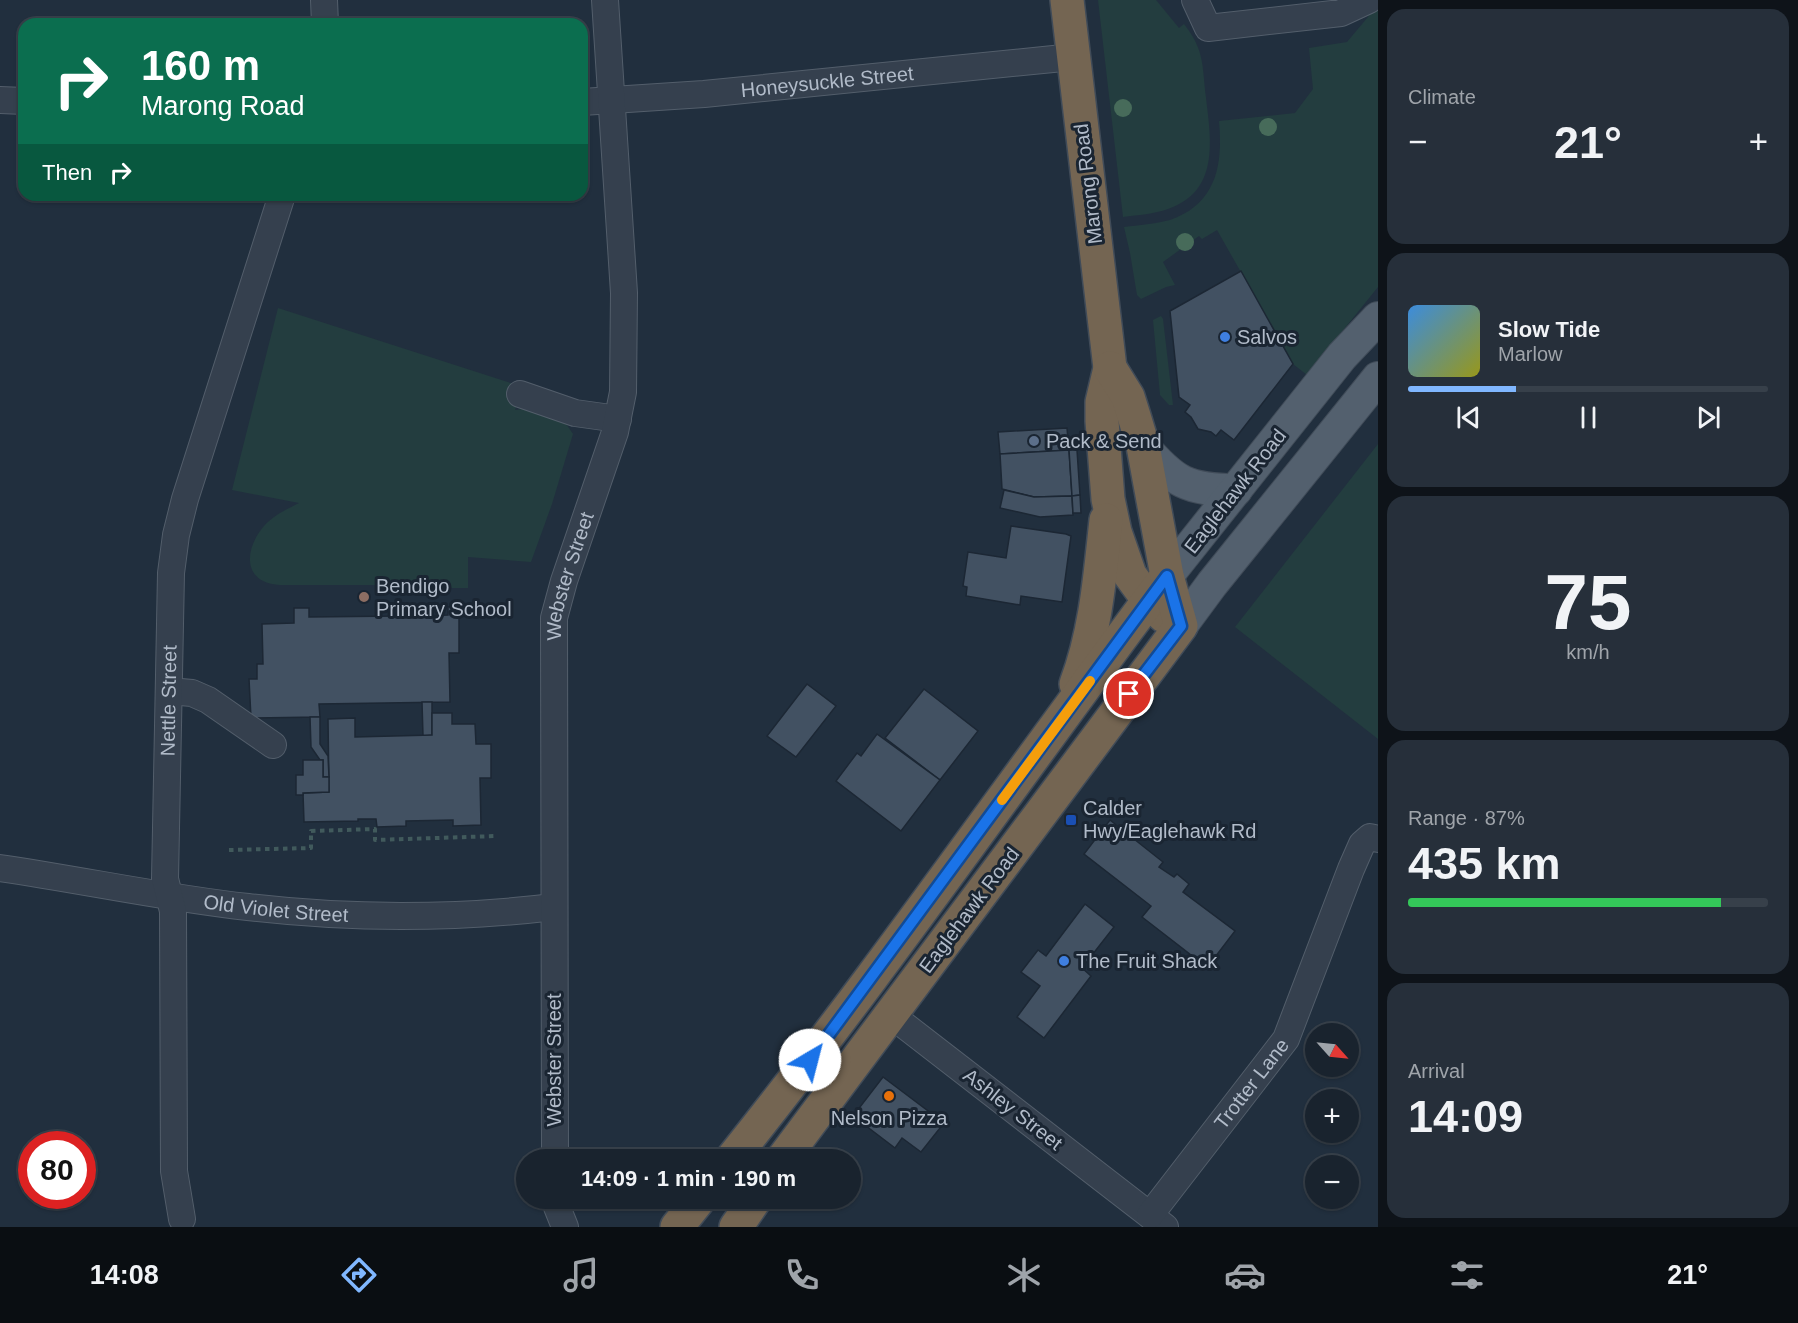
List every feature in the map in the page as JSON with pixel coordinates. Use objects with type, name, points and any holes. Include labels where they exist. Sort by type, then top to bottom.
[{"type":"highway","name":"Marong Road","points":[[1067,0],[1110,368],[1102,402],[1108,499],[1119,549],[1130,574],[1158,588]]},
{"type":"highway","name":"Marong Road","points":[[1110,368],[1128,398],[1143,446],[1158,588],[1180,628]]},
{"type":"highway","points":[[1057,726],[1071,696],[1089,644],[1094,621],[1108,499]]},
{"type":"highway","name":"Eaglehawk Road","points":[[740,1149],[784,1094],[1158,588]]},
{"type":"highway","name":"Eaglehawk Road","points":[[790,1149],[1180,628]]},
{"type":"highway","name":"Ashley Street","points":[[860,992],[891,1015]]},
{"type":"highway","points":[[677,1227],[691,1209]]},
{"type":"highway","points":[[736,1227],[748,1209]]},
{"type":"main road","name":"Eaglehawk Road","points":[[1158,588],[1342,356],[1378,318]]},
{"type":"main road","name":"Eaglehawk Road","points":[[1180,628],[1212,584],[1378,378]]},
{"type":"main road","points":[[1143,446],[1166,472],[1186,484],[1199,488],[1236,490]]},
{"type":"street","points":[[324,0],[325,18]]},
{"type":"street","name":"Webster Street","points":[[555,1149],[554,618],[564,580],[618,419],[623,392],[624,327],[605,0]]},
{"type":"street","points":[[1195,0],[1208,28],[1341,12],[1369,0]]},
{"type":"street","name":"Honeysuckle Street","points":[[588,102],[704,94],[1073,57]]},
{"type":"street","points":[[0,100],[18,101]]},
{"type":"street","name":"Nettle Street","points":[[182,1219],[174,1171],[173,911],[165,879],[171,573],[182,508],[280,201]]},
{"type":"street","points":[[520,394],[575,413],[618,419]]},
{"type":"street","points":[[169,691],[192,693],[208,700],[273,745]]},
{"type":"street","name":"Trotter Lane","points":[[1157,1221],[1286,1039],[1351,869],[1362,844],[1374,838]]},
{"type":"street","name":"Old Violet Street","points":[[0,868],[248,907],[375,916],[471,915],[554,907]]},
{"type":"street","name":"Ashley Street","points":[[891,1015],[1157,1221]]},
{"type":"street","points":[[558,1209],[565,1227]]},
{"type":"path","points":[[229,850],[311,848],[311,831],[375,829],[375,840],[497,836]]},
{"type":"green space","points":[[1098,0],[1156,0],[1179,28],[1184,24],[1196,42],[1203,67],[1210,147],[1208,162],[1197,190],[1185,201],[1168,209],[1123,217]]},
{"type":"green space","points":[[1373,11],[1378,11],[1378,287],[1307,375],[1293,364],[1217,230],[1202,239],[1199,236],[1163,262],[1175,285],[1141,299],[1137,295],[1124,227],[1170,220],[1186,213],[1198,204],[1214,181],[1218,167],[1219,121],[1295,113],[1313,89],[1309,48],[1347,42]]},
{"type":"green space","points":[[278,308],[523,387],[515,410],[537,407],[558,412],[573,434],[552,504],[531,562],[468,557],[468,588],[429,588],[428,585],[280,585],[268,583],[253,572],[250,554],[257,535],[272,519],[299,503],[232,490]]},
{"type":"green space","points":[[1161,316],[1173,405],[1169,405],[1160,395],[1153,320]]},
{"type":"green space","points":[[1378,444],[1378,739],[1235,627]]},
{"type":"building","name":"Salvos","points":[[1241,271],[1293,364],[1234,440],[1221,430],[1216,436],[1211,432],[1198,429],[1185,412],[1190,405],[1179,397],[1170,311]]},
{"type":"building","name":"Pack & Send","points":[[1067,428],[1069,450],[1000,454],[998,432]]},
{"type":"building","points":[[1069,450],[1072,496],[1034,497],[1002,489],[1000,454]]},
{"type":"building","points":[[1069,450],[1077,450],[1080,495],[1072,496]]},
{"type":"building","points":[[1004,490],[1034,497],[1072,496],[1073,515],[1040,517],[1000,508]]},
{"type":"building","points":[[1080,495],[1081,513],[1073,513],[1072,496]]},
{"type":"building","points":[[1011,526],[1071,536],[1062,602],[1021,596],[1020,605],[966,596],[967,587],[963,586],[968,552],[1006,558]]},
{"type":"building","points":[[459,606],[459,653],[449,653],[450,702],[319,704],[320,717],[251,718],[249,679],[257,679],[257,664],[263,664],[262,624],[294,623],[294,608],[309,608],[309,617],[398,616],[398,607],[418,607],[418,616],[448,615],[448,607]]},
{"type":"building","points":[[807,684],[836,706],[796,757],[767,736]]},
{"type":"building","points":[[924,689],[978,731],[940,780],[885,738]]},
{"type":"building","points":[[422,702],[432,702],[432,735],[423,736]]},
{"type":"building","points":[[432,713],[452,713],[452,724],[475,724],[476,744],[491,744],[491,778],[480,778],[481,825],[453,826],[453,820],[406,821],[406,826],[377,827],[376,819],[304,822],[303,793],[329,792],[328,719],[355,718],[355,737],[432,735]]},
{"type":"building","points":[[310,717],[320,717],[320,744],[328,756],[329,777],[323,777],[323,760],[320,760],[311,747]]},
{"type":"building","points":[[877,734],[940,780],[901,831],[836,781],[857,753],[861,756]]},
{"type":"building","points":[[303,760],[323,760],[323,777],[329,777],[329,792],[296,795],[296,775],[303,775]]},
{"type":"building","points":[[1110,820],[1163,862],[1159,867],[1174,877],[1177,874],[1189,884],[1183,892],[1235,931],[1209,965],[1195,958],[1142,917],[1151,906],[1084,854]]},
{"type":"building","points":[[1085,904],[1114,927],[1082,968],[1091,976],[1044,1038],[1017,1017],[1040,986],[1021,972],[1038,950],[1046,956]]},
{"type":"building","name":"Nelson Pizza","points":[[883,1077],[944,1123],[921,1152],[902,1138],[895,1148],[853,1116]]},
{"type":"slow traffic","points":[[1002,800],[1090,681]]},
{"type":"place","name":"Salvos","points":[[1225,337]]},
{"type":"place","name":"Pack & Send","points":[[1034,441]]},
{"type":"place","name":"Bendigo Primary School","points":[[364,597]]},
{"type":"place","name":"Calder Hwy/Eaglehawk Rd","points":[[1071,820]]},
{"type":"place","name":"The Fruit Shack","points":[[1064,961]]},
{"type":"place","name":"Nelson Pizza","points":[[889,1096]]},
{"type":"route","points":[[810,1060],[1167,576],[1181,626],[1129,694]]}]
